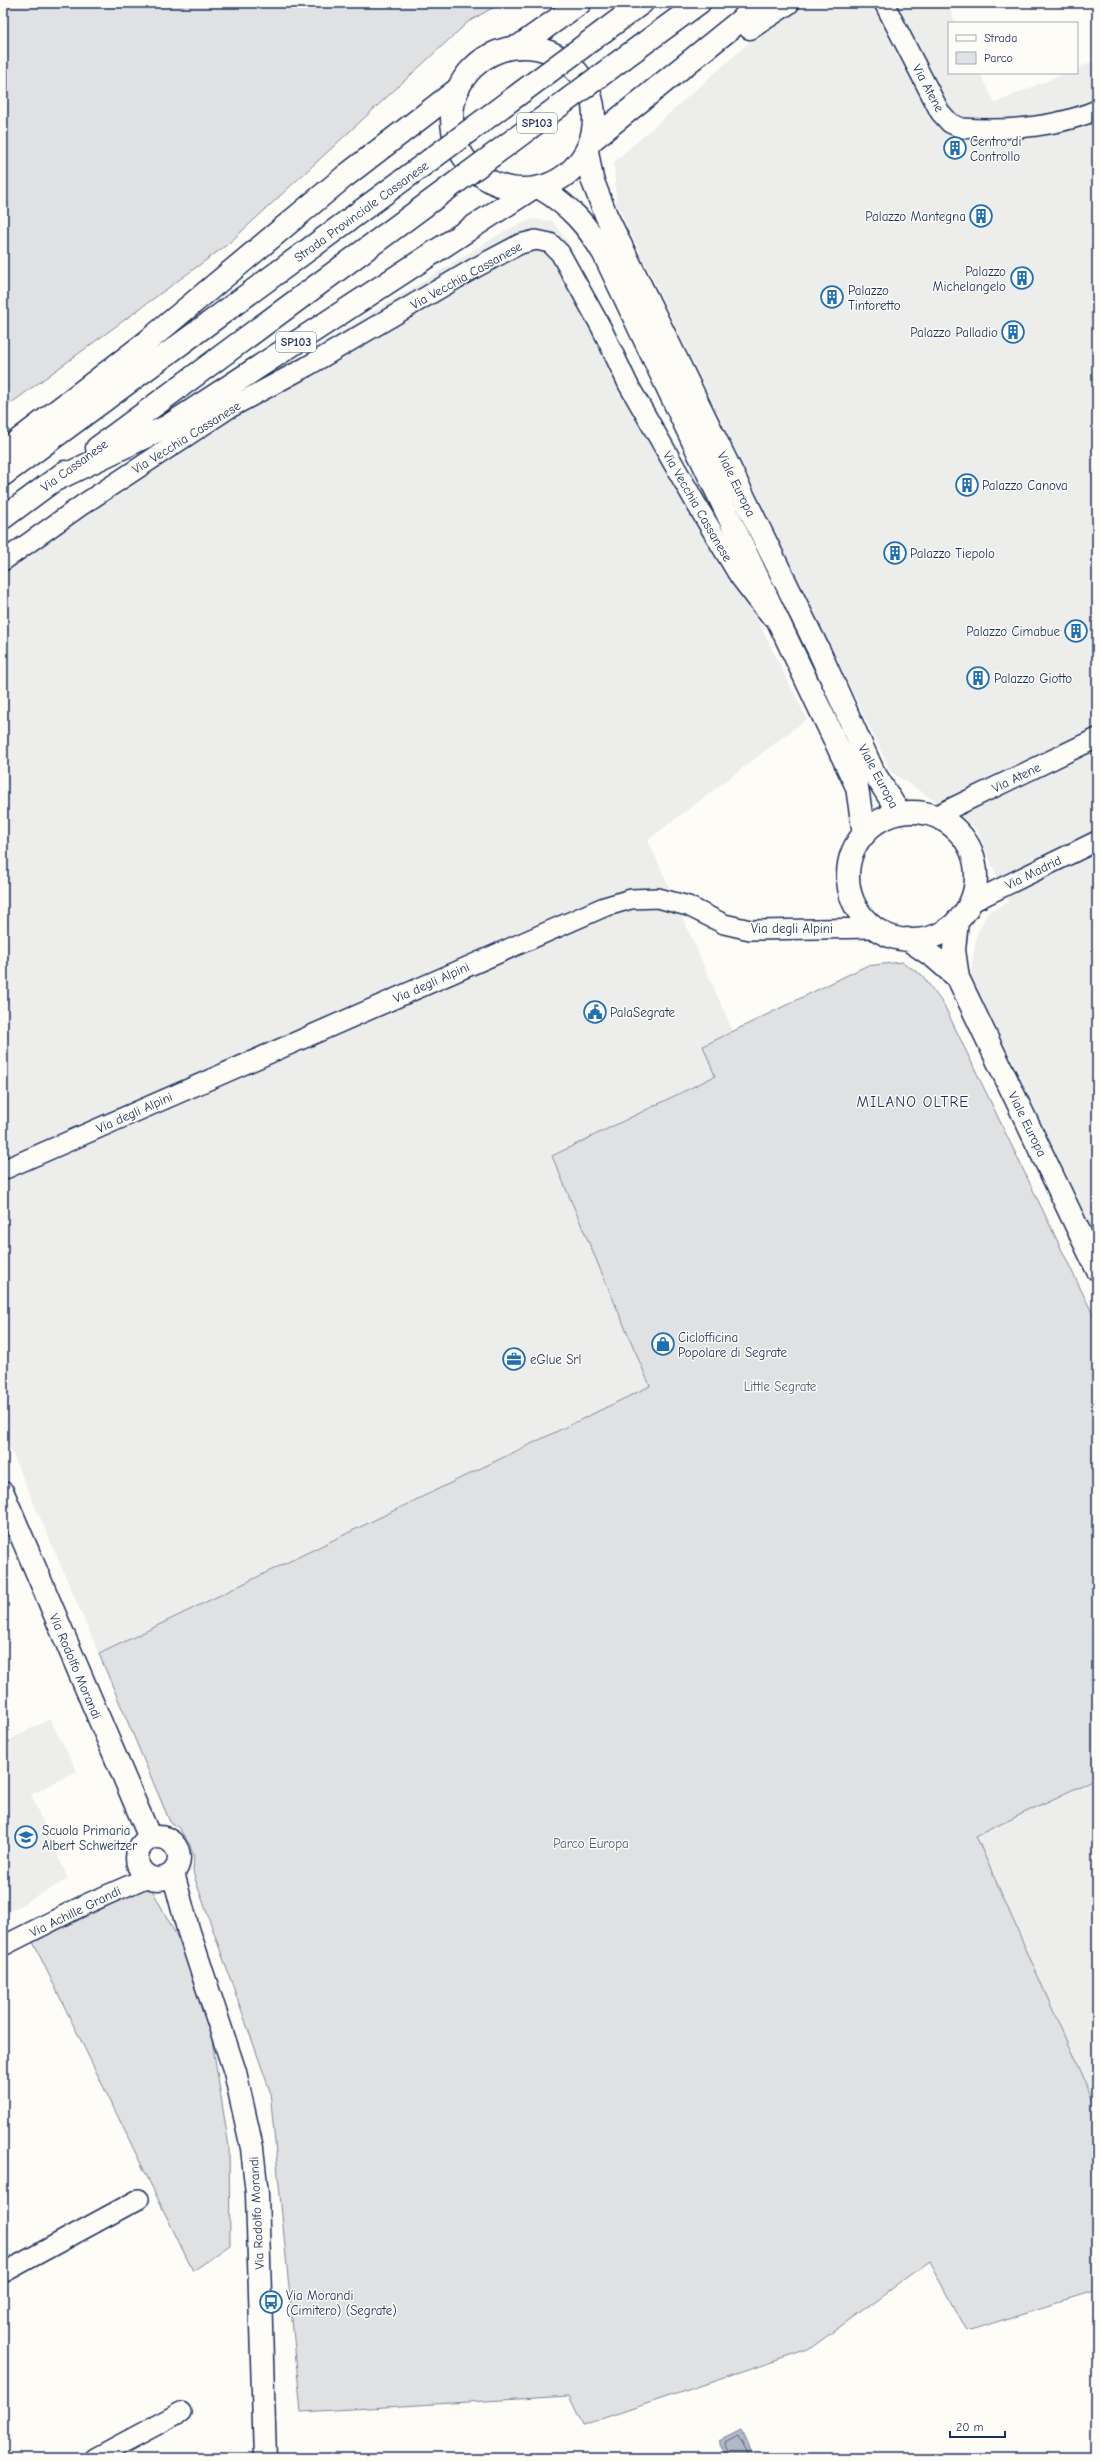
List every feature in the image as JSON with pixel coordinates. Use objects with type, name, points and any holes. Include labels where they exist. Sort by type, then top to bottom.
[{"type":"street","points":[[518,47],[580,3]]},
{"type":"street","name":"Strada Provinciale Cassanese","points":[[3,475],[642,3]]},
{"type":"street","name":"Via Cassanese","points":[[3,518],[699,3]]},
{"type":"street","points":[[589,146],[594,121],[594,106],[590,92],[580,74],[557,55],[538,48],[518,47],[507,49],[486,57],[469,71],[458,89],[453,104],[452,126],[455,141],[465,161],[475,172],[494,184],[516,189],[536,188],[566,176],[579,162],[589,146],[658,87],[762,3]]},
{"type":"street","points":[[658,87],[788,3]]},
{"type":"street","name":"Via Atene","points":[[884,3],[940,112],[950,123],[961,128],[980,129],[1039,126],[1066,121],[1097,110]]},
{"type":"street","points":[[3,452],[144,344],[344,177],[458,89]]},
{"type":"street","name":"Viale Europa","points":[[589,146],[592,179],[606,215],[820,653],[873,771],[899,813]]},
{"type":"street","name":"Viale Europa","points":[[536,188],[563,203],[582,220],[604,254],[856,787],[864,835]]},
{"type":"street","name":"SP103","points":[[54,481],[168,426],[536,188]]},
{"type":"street","name":"Via Vecchia Cassanese","points":[[3,561],[82,505],[228,409],[306,366],[479,266],[520,244],[536,240],[550,243],[560,253],[601,327],[628,384],[698,507],[739,576],[781,629]]},
{"type":"street","name":"Via Atene","points":[[935,816],[1097,738]]},
{"type":"street","name":"Viale Europa","points":[[917,812],[935,816],[957,830],[972,852],[976,878],[970,904],[957,921],[934,936],[907,939],[890,935],[876,928],[858,909],[849,884],[851,858],[864,835],[880,821],[899,813],[917,812]]},
{"type":"street","name":"Via Madrid","points":[[970,904],[1097,841]]},
{"type":"street","name":"Via degli Alpini","points":[[3,1170],[419,986],[604,907],[631,899],[658,898],[688,906],[724,924],[750,930],[876,928]]},
{"type":"street","name":"Viale Europa","points":[[957,921],[954,950],[958,978],[1097,1269]]},
{"type":"street","name":"Viale Europa","points":[[907,939],[935,958],[958,978]]},
{"type":"street","name":"Via Rodolfo Morandi","points":[[3,1494],[150,1838],[141,1845],[137,1858],[142,1871],[159,1876],[188,1929],[235,2072],[252,2148],[257,2194],[265,2458]]},
{"type":"street","points":[[150,1838],[164,1837],[171,1840],[177,1847],[179,1862],[159,1876]]},
{"type":"street","name":"Via Achille Grandi","points":[[3,1946],[86,1904],[159,1876]]},
{"type":"street","points":[[3,2273],[139,2199]]},
{"type":"street","points":[[95,2458],[180,2412]]},
{"type":"shaded area","points":[[794,3],[947,3],[956,22],[948,22],[948,74],[980,74],[995,103],[1063,74],[1078,74],[1078,68],[1097,60],[1097,1240],[970,977],[977,934],[988,912],[1009,902],[975,827],[891,772],[616,203],[614,162]]},
{"type":"shaded area","points":[[533,219],[552,221],[568,242],[807,719],[648,840],[733,1031],[703,1046],[715,1076],[552,1156],[650,1386],[99,1654],[3,1432],[3,550],[222,404],[508,229]]},
{"type":"shaded area","name":"Scuola Primaria Albert Schweitzer","points":[[50,1719],[77,1771],[31,1795],[68,1879],[3,1915],[3,1743]]},
{"type":"shaded area","points":[[1097,1778],[1097,2110],[975,1836]]},
{"type":"green space","points":[[3,3],[501,3],[468,22],[228,244],[3,409]]},
{"type":"green space","name":"Parco Europa","points":[[902,962],[922,975],[944,1005],[1097,1323],[1097,1778],[976,1836],[1097,2110],[1097,2291],[967,2331],[930,2261],[808,2350],[583,2425],[569,2396],[301,2412],[270,2091],[195,1879],[193,1871],[194,1858],[190,1845],[178,1827],[170,1822],[99,1654],[650,1386],[552,1156],[715,1076],[703,1046],[866,966]]},
{"type":"green space","points":[[150,1886],[182,1946],[211,2034],[229,2147],[230,2245],[193,2271],[33,1942]]},
{"type":"water","points":[[741,2430],[754,2458],[728,2458],[719,2441]]},
{"type":"place","name":"Centro di Controllo","points":[[955,148]]},
{"type":"place","name":"Palazzo Mantegna","points":[[981,216]]},
{"type":"place","name":"Palazzo Michelangelo","points":[[1022,278]]},
{"type":"place","name":"Palazzo Tintoretto","points":[[832,297]]},
{"type":"place","name":"Palazzo Palladio","points":[[1013,332]]},
{"type":"place","name":"Palazzo Canova","points":[[967,485]]},
{"type":"place","name":"Palazzo Tiepolo","points":[[895,553]]},
{"type":"place","name":"Palazzo Cimabue","points":[[1076,631]]},
{"type":"place","name":"Palazzo Giotto","points":[[978,678]]},
{"type":"place","name":"PalaSegrate","points":[[595,1012]]},
{"type":"place","name":"Ciclofficina Popolare di Segrate","points":[[663,1344]]},
{"type":"place","name":"eGlue Srl","points":[[514,1359]]},
{"type":"place","name":"Scuola Primaria Albert Schweitzer","points":[[26,1837]]},
{"type":"place","name":"Via Morandi (Cimitero) (Segrate)","points":[[271,2302]]},
{"type":"district","name":"MILANO OLTRE","points":[[913,1102]]},
{"type":"park label","name":"Little Segrate","points":[[780,1386]]}]
